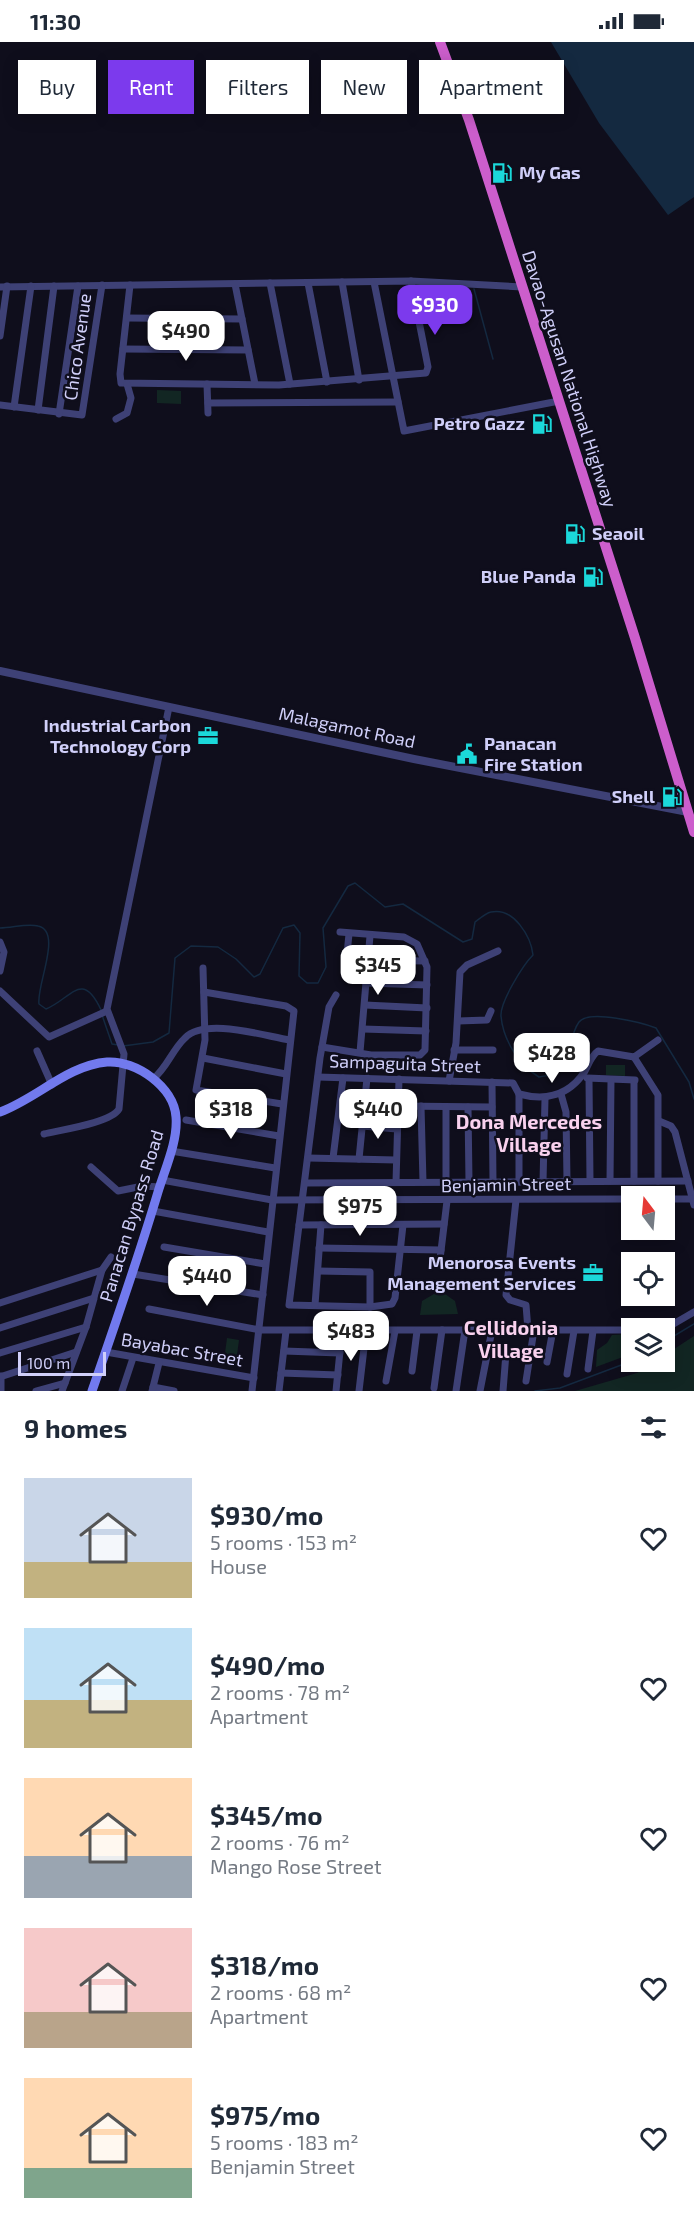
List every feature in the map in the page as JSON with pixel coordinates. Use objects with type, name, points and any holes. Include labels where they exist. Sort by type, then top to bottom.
[{"type":"highway","name":"Davao-Agusan National Highway","points":[[440,42],[460,93],[694,832]]},
{"type":"main road","name":"Panacan Bypass Road","points":[[92,1391],[133,1274],[176,1130],[175,1108],[153,1079],[124,1063]]},
{"type":"main road","points":[[0,1112],[96,1064],[124,1063]]},
{"type":"street","points":[[0,336],[3,286],[411,281],[522,286]]},
{"type":"street","points":[[130,285],[120,380],[123,384],[290,384],[394,377],[429,371],[411,281]]},
{"type":"street","points":[[342,282],[359,380]]},
{"type":"street","points":[[374,282],[404,431],[559,401]]},
{"type":"street","points":[[270,283],[290,384]]},
{"type":"street","points":[[308,283],[327,382]]},
{"type":"street","points":[[235,284],[255,384]]},
{"type":"street","name":"Chico Avenue","points":[[60,414],[76,416],[83,414],[102,285]]},
{"type":"street","points":[[14,407],[31,286]]},
{"type":"street","points":[[38,410],[54,286]]},
{"type":"street","points":[[0,405],[60,414],[78,286]]},
{"type":"street","points":[[127,318],[242,319]]},
{"type":"street","points":[[123,350],[248,350]]},
{"type":"street","points":[[116,419],[127,413],[131,398],[127,384]]},
{"type":"street","points":[[207,384],[208,413]]},
{"type":"street","points":[[208,403],[398,402]]},
{"type":"street","name":"Malagamot Road","points":[[0,671],[414,759],[688,812]]},
{"type":"street","points":[[44,1134],[115,1115],[120,1104],[124,1063],[122,1045],[103,1013],[169,707]]},
{"type":"street","points":[[322,1047],[393,1056],[420,1054],[425,1050],[427,986],[425,961],[420,947],[410,939],[340,932]]},
{"type":"street","points":[[345,974],[349,934]]},
{"type":"street","points":[[360,1052],[370,936]]},
{"type":"street","points":[[0,942],[4,952],[0,971]]},
{"type":"street","points":[[449,1081],[458,1021],[459,977],[463,968],[498,951]]},
{"type":"street","points":[[368,960],[425,961]]},
{"type":"street","points":[[203,968],[206,1029],[196,1090],[282,1104]]},
{"type":"street","points":[[366,983],[427,986]]},
{"type":"street","points":[[0,991],[49,1037],[103,1013]]},
{"type":"street","points":[[204,992],[291,1007],[294,1013],[282,1104],[252,1391]]},
{"type":"street","points":[[336,995],[329,1007],[322,1047],[289,1305],[370,1307],[392,1305],[395,1298],[404,1225]]},
{"type":"street","points":[[365,1005],[427,1008]]},
{"type":"street","points":[[458,1021],[487,1020],[491,1011]]},
{"type":"street","points":[[153,1079],[163,1070],[186,1036],[206,1029],[220,1028],[290,1040]]},
{"type":"street","points":[[363,1029],[426,1031]]},
{"type":"street","points":[[590,1181],[586,1076],[598,1051],[634,1057],[658,1040]]},
{"type":"street","points":[[454,1050],[493,1050]]},
{"type":"street","points":[[37,1051],[52,1084]]},
{"type":"street","points":[[634,1057],[645,1078],[658,1095],[658,1181]]},
{"type":"street","points":[[203,1058],[286,1074]]},
{"type":"street","points":[[519,1182],[519,1095],[544,1099],[561,1094],[586,1076],[633,1081],[645,1078]]},
{"type":"street","name":"Sampaguita Street","points":[[318,1077],[513,1083],[519,1095]]},
{"type":"street","points":[[333,1158],[343,1078]]},
{"type":"street","points":[[359,1159],[367,1078]]},
{"type":"street","points":[[396,1182],[399,1079]]},
{"type":"street","points":[[610,1181],[611,1080]]},
{"type":"street","points":[[633,1081],[634,1181]]},
{"type":"street","points":[[492,1082],[493,1182]]},
{"type":"street","points":[[561,1094],[566,1112],[567,1182]]},
{"type":"street","points":[[543,1182],[544,1099]]},
{"type":"street","points":[[398,1106],[492,1107]]},
{"type":"street","points":[[421,1106],[423,1182]]},
{"type":"street","points":[[446,1107],[446,1182]]},
{"type":"street","points":[[468,1107],[469,1182]]},
{"type":"street","points":[[186,1120],[279,1136]]},
{"type":"street","points":[[659,1121],[672,1126],[675,1132],[693,1202],[675,1200]]},
{"type":"street","points":[[362,1126],[397,1129]]},
{"type":"street","points":[[171,1151],[275,1168]]},
{"type":"street","points":[[308,1158],[396,1160]]},
{"type":"street","name":"Benjamin Street","points":[[91,1167],[118,1191],[161,1184],[272,1200],[302,1201],[621,1199]]},
{"type":"street","points":[[305,1183],[688,1181]]},
{"type":"street","points":[[516,1200],[506,1295],[510,1300],[523,1302],[526,1305],[531,1330],[531,1354],[526,1381]]},
{"type":"street","points":[[440,1259],[447,1201]]},
{"type":"street","points":[[153,1211],[268,1232]]},
{"type":"street","points":[[299,1226],[444,1224]]},
{"type":"street","points":[[315,1305],[321,1225]]},
{"type":"street","points":[[164,1247],[265,1264]]},
{"type":"street","points":[[319,1248],[441,1250]]},
{"type":"street","points":[[36,1391],[64,1387],[86,1327],[102,1270],[111,1257]]},
{"type":"street","points":[[0,1303],[102,1270]]},
{"type":"street","points":[[318,1271],[370,1272],[370,1307]]},
{"type":"street","points":[[133,1274],[263,1295]]},
{"type":"street","points":[[0,1328],[94,1298]]},
{"type":"street","points":[[149,1309],[260,1330],[621,1330]]},
{"type":"street","points":[[675,1323],[694,1311]]},
{"type":"street","points":[[0,1353],[86,1327]]},
{"type":"street","points":[[547,1362],[553,1329]]},
{"type":"street","points":[[412,1371],[417,1330]]},
{"type":"street","points":[[434,1388],[442,1330]]},
{"type":"street","points":[[456,1391],[465,1330]]},
{"type":"street","points":[[480,1391],[492,1330]]},
{"type":"street","points":[[279,1391],[286,1331]]},
{"type":"street","points":[[336,1391],[342,1331]]},
{"type":"street","points":[[359,1391],[366,1331]]},
{"type":"street","points":[[386,1382],[395,1331]]},
{"type":"street","points":[[567,1374],[574,1331]]},
{"type":"street","points":[[588,1369],[593,1331]]},
{"type":"street","points":[[284,1351],[340,1353]]},
{"type":"street","points":[[1,1391],[1,1377],[76,1352]]},
{"type":"street","name":"Bayabac Street","points":[[106,1352],[254,1378]]},
{"type":"street","points":[[487,1353],[531,1354]]},
{"type":"street","points":[[503,1391],[506,1353]]},
{"type":"street","points":[[122,1391],[133,1358]]},
{"type":"street","points":[[159,1363],[153,1389],[174,1391]]},
{"type":"street","points":[[281,1373],[338,1375]]},
{"type":"green space","points":[[157,390],[181,391],[181,404],[157,403]]},
{"type":"green space","points":[[606,1065],[625,1065],[625,1076],[606,1075]]},
{"type":"green space","points":[[434,1294],[445,1294],[455,1301],[458,1314],[420,1315],[422,1301]]},
{"type":"green space","points":[[612,1335],[621,1335],[621,1358],[596,1367],[597,1350],[607,1343]]},
{"type":"green space","points":[[694,1336],[694,1391],[575,1391],[639,1372],[675,1372],[675,1348]]},
{"type":"green space","points":[[227,1338],[239,1340],[236,1363],[224,1361]]},
{"type":"water","points":[[551,42],[694,42],[694,197],[668,215],[599,123],[564,64],[564,60],[562,60]]},
{"type":"waterway","points":[[474,289],[493,359]]},
{"type":"waterway","points":[[123,1046],[153,1042],[169,1033],[175,958],[191,946],[218,947],[236,959],[254,977],[260,974],[283,928],[294,925],[300,933],[299,976],[307,983],[318,983],[326,967],[323,928],[348,886],[355,883],[385,907],[403,904],[463,942],[472,939],[475,922],[491,912],[507,914],[520,925],[529,940],[533,955],[518,975],[504,1002],[502,1025],[513,1051],[525,1066],[539,1077],[560,1070],[566,1063],[572,1038],[579,1022],[593,1017],[616,1018],[656,1028],[689,1082],[694,1099]]},
{"type":"waterway","points":[[0,928],[34,925],[45,930],[49,948],[39,1004],[46,1009],[76,990],[82,989],[88,991],[101,1010]]},
{"type":"waterway","points":[[102,1015],[112,1044],[118,1045]]},
{"type":"waterway","points":[[675,1335],[694,1324]]},
{"type":"waterway","points":[[535,1391],[560,1388],[621,1365]]},
{"type":"place","name":"My Gas","points":[[502,173]]},
{"type":"place","name":"Petro Gazz","points":[[542,424]]},
{"type":"place","name":"Seaoil","points":[[575,534]]},
{"type":"place","name":"Blue Panda","points":[[593,577]]},
{"type":"place","name":"Industrial Carbon Technology Corp","points":[[208,736]]},
{"type":"place","name":"Panacan Fire Station","points":[[467,754]]},
{"type":"place","name":"Shell","points":[[672,797]]},
{"type":"place","name":"Menorosa Events Management Services","points":[[593,1273]]},
{"type":"district","name":"Dona Mercedes Village","points":[[529,1134]]},
{"type":"district","name":"Cellidonia Village","points":[[511,1340]]}]
